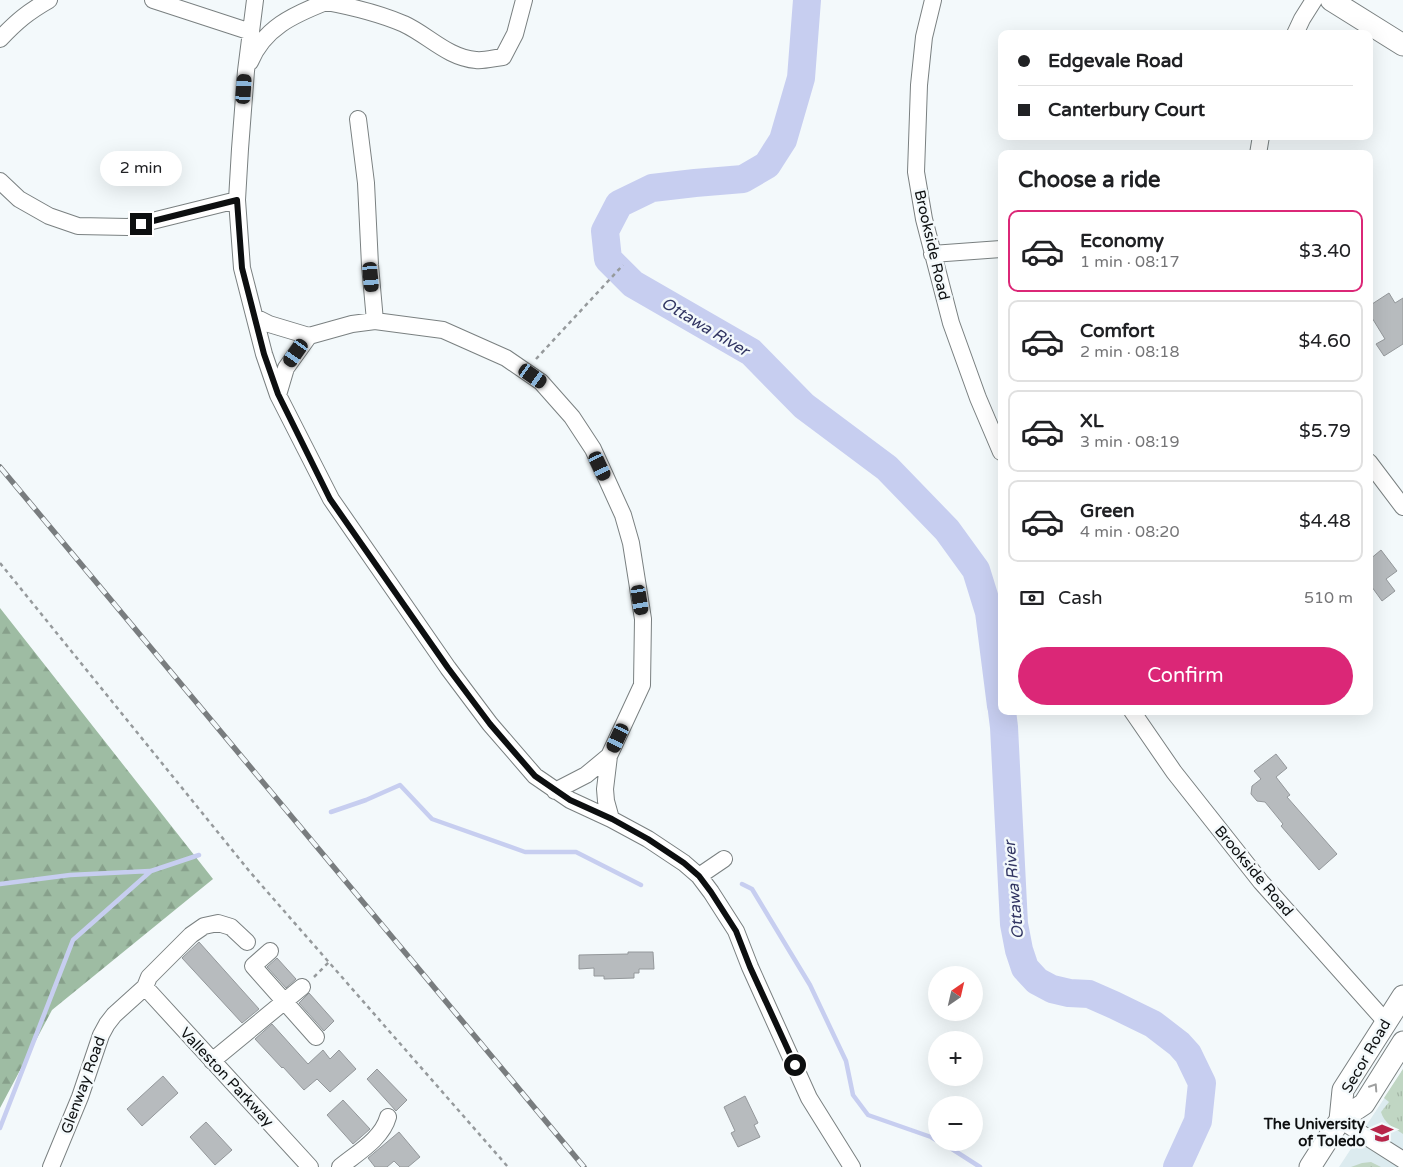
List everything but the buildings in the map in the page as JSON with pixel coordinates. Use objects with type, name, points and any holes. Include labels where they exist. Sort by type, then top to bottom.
[{"type":"main road","points":[[1331,0],[1403,45]]},
{"type":"main road","name":"Secor Road","points":[[1340,1120],[1343,1090],[1403,996]]},
{"type":"main road","name":"Secor Road","points":[[1310,1167],[1340,1120],[1364,1104],[1403,1042]]},
{"type":"street","points":[[0,39],[30,11],[49,0]]},
{"type":"street","points":[[153,0],[251,32]]},
{"type":"street","points":[[255,0],[246,71],[237,200],[242,268],[264,354],[278,394],[330,499],[431,644],[490,724],[535,776],[570,800],[612,819],[648,839],[684,863],[699,876],[736,931],[750,967],[810,1098],[852,1167]]},
{"type":"street","points":[[246,71],[254,51],[279,24],[298,12],[324,1],[356,8],[406,25],[454,55],[476,60],[503,57],[515,34],[524,0]]},
{"type":"street","name":"Brookside Road","points":[[933,0],[924,37],[919,85],[916,172],[932,254],[951,322],[978,398],[998,445]]},
{"type":"street","points":[[1297,30],[1314,0]]},
{"type":"street","points":[[358,119],[366,183],[375,320]]},
{"type":"street","points":[[0,180],[19,200],[49,216],[78,226],[128,227],[237,200]]},
{"type":"street","points":[[932,254],[998,249]]},
{"type":"street","points":[[255,316],[270,324],[309,336],[352,324],[375,320],[443,330],[506,358],[524,370],[541,382],[572,417],[593,449],[623,515],[632,543],[643,619],[642,685],[609,756],[606,801],[612,819]]},
{"type":"street","points":[[278,394],[286,368],[309,336]]},
{"type":"street","points":[[1373,467],[1403,507]]},
{"type":"street","name":"Brookside Road","points":[[1135,715],[1174,772],[1261,882],[1386,1022]]},
{"type":"street","points":[[555,791],[586,775],[609,756]]},
{"type":"street","points":[[699,876],[724,859]]},
{"type":"street","name":"Glenway Road","points":[[51,1167],[80,1096],[101,1035],[114,1015],[145,987],[149,977],[191,935],[204,926],[218,923],[231,927],[247,942]]},
{"type":"street","points":[[270,951],[253,966],[316,1038]]},
{"type":"street","name":"Valleston Parkway","points":[[145,987],[310,1167]]},
{"type":"street","points":[[212,1061],[302,987]]},
{"type":"street","points":[[340,1167],[373,1140],[386,1125],[388,1117]]},
{"type":"street","points":[[1340,1120],[1403,1160]]},
{"type":"path","points":[[524,370],[623,265]]},
{"type":"path","points":[[0,563],[250,872],[508,1167]]},
{"type":"path","points":[[302,987],[329,962]]},
{"type":"shaded area","name":"The University of Toledo","points":[[1403,1069],[1403,1167],[1339,1167],[1391,1088]]},
{"type":"green space","points":[[0,608],[213,879],[52,1010],[0,1108]]},
{"type":"green space","points":[[1403,1069],[1403,1134],[1387,1122],[1381,1112],[1389,1102],[1384,1098]]},
{"type":"green space","points":[[1371,1162],[1381,1167],[1351,1167],[1362,1163]]},
{"type":"waterway","name":"Ottawa River","points":[[807,0],[801,78],[783,140],[767,165],[743,179],[652,188],[619,204],[605,231],[608,259],[633,284],[751,352],[804,406],[887,468],[947,530],[976,570],[989,612],[998,682]]},
{"type":"waterway","name":"Ottawa River","points":[[1002,715],[1014,924],[1025,968],[1037,981],[1052,989],[1069,993],[1089,994],[1153,1024],[1179,1044],[1188,1054],[1202,1083],[1198,1121],[1177,1167]]},
{"type":"waterway","points":[[331,812],[366,800],[400,785],[432,819],[525,852],[576,852],[641,885]]},
{"type":"waterway","points":[[0,1128],[73,940],[151,871],[199,855]]},
{"type":"waterway","points":[[0,884],[70,875],[150,871]]},
{"type":"waterway","points":[[742,884],[752,889],[810,985],[846,1061],[853,1095],[868,1115],[928,1136]]},
{"type":"waterway","points":[[955,1151],[980,1167]]},
{"type":"railway","points":[[0,467],[584,1167]]},
{"type":"place","name":"The University of Toledo","points":[[1382,1133]]},
{"type":"route","points":[[141,224],[237,200],[242,268],[264,354],[278,394],[330,499],[448,668],[490,724],[535,776],[570,800],[612,819],[648,839],[684,863],[699,876],[736,931],[750,967],[795,1065]]}]
